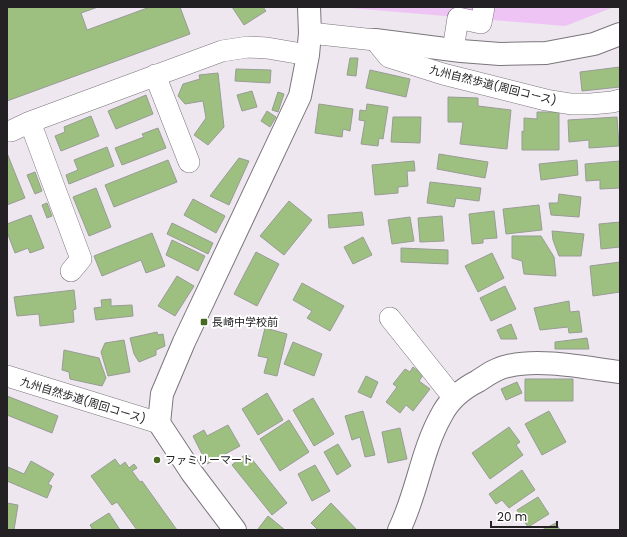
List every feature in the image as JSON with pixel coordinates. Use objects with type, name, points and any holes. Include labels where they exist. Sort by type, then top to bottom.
[{"type":"street","points":[[235,530],[192,473],[159,423],[162,394],[184,342],[300,96],[308,55],[310,33],[309,7]]},
{"type":"street","points":[[453,50],[458,18],[481,23],[484,7]]},
{"type":"street","points":[[310,33],[500,54],[546,53],[594,44],[620,34]]},
{"type":"street","name":"九州自然歩道(周回コース)","points":[[375,40],[389,57],[443,74],[546,100],[571,104],[591,104],[620,100]]},
{"type":"street","points":[[11,130],[222,51],[248,47],[267,48],[308,55]]},
{"type":"street","points":[[156,75],[189,162]]},
{"type":"street","points":[[30,122],[81,259],[71,271]]},
{"type":"street","points":[[390,318],[453,397]]},
{"type":"street","points":[[399,530],[407,514],[427,450],[441,415],[453,397],[471,384],[507,366],[523,364],[559,364],[620,372]]},
{"type":"street","name":"九州自然歩道(周回コース)","points":[[7,376],[159,423]]},
{"type":"shaded area","points":[[339,7],[614,7],[565,26]]},
{"type":"building","points":[[7,7],[98,7],[81,13],[87,30],[150,7],[180,7],[190,34],[7,101]]},
{"type":"building","points":[[232,7],[263,7],[266,11],[244,25]]},
{"type":"building","points":[[350,58],[358,58],[356,76],[347,75]]},
{"type":"building","points":[[620,67],[620,87],[582,91],[580,72]]},
{"type":"building","points":[[236,69],[271,70],[270,83],[235,81]]},
{"type":"building","points":[[370,70],[410,79],[406,97],[366,88]]},
{"type":"building","points":[[218,73],[224,127],[208,145],[194,135],[206,118],[203,101],[185,104],[178,96],[183,84],[200,79],[199,75]]},
{"type":"building","points":[[252,91],[257,107],[242,111],[237,95]]},
{"type":"building","points":[[278,92],[284,94],[278,112],[272,110]]},
{"type":"building","points":[[146,95],[153,114],[116,129],[108,111]]},
{"type":"building","points":[[448,97],[478,98],[478,106],[511,110],[507,149],[460,144],[463,122],[448,122]]},
{"type":"building","points":[[319,104],[353,109],[350,131],[343,129],[342,137],[315,133]]},
{"type":"building","points":[[367,104],[388,107],[383,139],[379,138],[378,146],[361,144],[365,121],[359,120],[360,110],[366,111]]},
{"type":"building","points":[[267,111],[276,117],[270,127],[261,121]]},
{"type":"building","points":[[537,112],[559,112],[559,150],[522,150],[524,118],[537,119]]},
{"type":"building","points":[[91,116],[99,136],[61,151],[55,136],[65,132],[64,127]]},
{"type":"building","points":[[393,117],[421,117],[420,143],[391,142]]},
{"type":"building","points":[[617,117],[619,146],[589,148],[589,140],[569,142],[568,120]]},
{"type":"building","points":[[158,128],[166,148],[122,165],[115,148],[144,137],[142,134]]},
{"type":"building","points":[[107,147],[114,166],[69,184],[66,175],[78,170],[74,160]]},
{"type":"building","points":[[7,153],[25,198],[7,205]]},
{"type":"building","points":[[439,154],[488,162],[485,178],[437,169]]},
{"type":"building","points":[[239,158],[249,161],[229,205],[210,196]]},
{"type":"building","points":[[168,160],[177,182],[114,207],[105,185]]},
{"type":"building","points":[[577,160],[578,175],[541,180],[539,164]]},
{"type":"building","points":[[414,161],[415,171],[407,171],[408,186],[398,187],[398,193],[375,195],[372,165]]},
{"type":"building","points":[[620,161],[620,188],[600,189],[600,180],[586,181],[585,164]]},
{"type":"building","points":[[35,172],[42,191],[35,194],[27,175]]},
{"type":"building","points":[[430,182],[481,188],[479,201],[456,198],[454,207],[427,203]]},
{"type":"building","points":[[96,188],[111,227],[89,236],[73,197]]},
{"type":"building","points":[[559,194],[581,197],[579,217],[551,215],[549,203],[558,203]]},
{"type":"building","points":[[193,199],[225,216],[216,233],[184,215]]},
{"type":"building","points":[[289,201],[312,220],[284,255],[260,236]]},
{"type":"building","points":[[47,203],[52,216],[47,218],[42,205]]},
{"type":"building","points":[[539,205],[542,230],[506,234],[503,209]]},
{"type":"building","points":[[494,211],[497,238],[483,239],[483,243],[472,244],[469,214]]},
{"type":"building","points":[[362,212],[364,225],[329,228],[328,215]]},
{"type":"building","points":[[31,215],[44,248],[30,253],[28,248],[15,253],[7,232],[7,224]]},
{"type":"building","points":[[442,216],[444,241],[420,242],[418,218]]},
{"type":"building","points":[[410,217],[414,241],[392,244],[388,220]]},
{"type":"building","points":[[620,222],[620,247],[601,249],[599,224]]},
{"type":"building","points":[[172,223],[213,243],[208,254],[167,234]]},
{"type":"building","points":[[552,231],[584,234],[581,256],[559,256],[553,240]]},
{"type":"building","points":[[152,233],[165,266],[146,273],[141,260],[102,276],[94,256]]},
{"type":"building","points":[[512,236],[541,236],[554,257],[556,276],[524,274],[522,261],[512,258]]},
{"type":"building","points":[[363,237],[372,255],[353,264],[344,247]]},
{"type":"building","points":[[172,240],[205,256],[198,271],[166,255]]},
{"type":"building","points":[[401,248],[448,250],[448,264],[401,262]]},
{"type":"building","points":[[256,252],[279,264],[257,306],[234,294]]},
{"type":"building","points":[[492,253],[504,278],[478,292],[465,266]]},
{"type":"building","points":[[620,262],[620,292],[593,296],[590,266]]},
{"type":"building","points":[[177,276],[194,286],[175,316],[158,306]]},
{"type":"building","points":[[302,283],[344,306],[330,331],[307,318],[312,311],[293,300]]},
{"type":"building","points":[[505,286],[516,309],[491,321],[480,298]]},
{"type":"building","points":[[74,290],[76,309],[73,310],[74,322],[40,326],[39,314],[17,316],[14,297]]},
{"type":"building","points":[[111,299],[111,306],[132,305],[133,316],[96,320],[94,308],[102,307],[101,300]]},
{"type":"building","points":[[569,301],[570,312],[579,311],[582,332],[569,333],[568,327],[540,330],[534,308]]},
{"type":"building","points":[[511,324],[517,339],[501,339],[497,330]]},
{"type":"building","points":[[265,328],[287,334],[277,376],[264,373],[268,358],[258,356]]},
{"type":"building","points":[[157,332],[158,335],[163,334],[165,346],[156,350],[156,355],[139,362],[134,354],[130,338]]},
{"type":"building","points":[[587,338],[589,349],[555,349],[555,342]]},
{"type":"building","points":[[124,340],[130,372],[108,376],[101,352],[105,343]]},
{"type":"building","points":[[293,342],[322,354],[314,376],[284,364]]},
{"type":"building","points":[[64,350],[99,358],[106,378],[102,386],[70,379],[69,372],[62,370]]},
{"type":"building","points":[[413,367],[423,375],[419,381],[430,389],[413,411],[406,405],[400,413],[386,402],[397,387],[393,384],[405,369],[410,372]]},
{"type":"building","points":[[366,376],[378,382],[371,398],[358,392]]},
{"type":"building","points":[[525,379],[573,379],[573,401],[525,401]]},
{"type":"building","points":[[517,382],[522,393],[506,400],[501,389]]},
{"type":"building","points":[[267,393],[283,420],[258,435],[242,409]]},
{"type":"building","points":[[7,396],[58,416],[52,433],[7,415]]},
{"type":"building","points":[[313,398],[334,434],[314,446],[293,410]]},
{"type":"building","points":[[363,411],[375,455],[365,457],[360,437],[352,440],[345,416]]},
{"type":"building","points":[[549,411],[566,442],[542,455],[525,424]]},
{"type":"building","points":[[289,420],[309,452],[280,471],[260,439]]},
{"type":"building","points":[[228,425],[240,446],[207,464],[193,436],[204,430],[207,436]]},
{"type":"building","points":[[509,427],[520,442],[516,445],[523,455],[490,479],[472,453]]},
{"type":"building","points":[[400,428],[407,459],[388,463],[382,432]]},
{"type":"building","points":[[338,444],[351,466],[337,475],[324,452]]},
{"type":"building","points":[[247,453],[287,503],[272,515],[232,465]]},
{"type":"building","points":[[115,459],[120,466],[125,462],[129,468],[134,464],[137,468],[132,471],[140,482],[142,481],[177,530],[137,530],[117,502],[112,505],[91,476]]},
{"type":"building","points":[[31,461],[54,474],[48,484],[52,486],[47,498],[7,481],[8,467],[24,474]]},
{"type":"building","points":[[315,465],[330,491],[312,501],[298,474]]},
{"type":"building","points":[[522,470],[535,490],[509,508],[502,500],[496,504],[489,494]]},
{"type":"building","points":[[538,497],[549,514],[528,527],[517,510]]},
{"type":"building","points":[[7,503],[18,505],[14,530],[7,530]]},
{"type":"building","points":[[331,503],[357,530],[318,530],[311,523]]},
{"type":"building","points":[[109,513],[120,530],[93,530],[90,525]]},
{"type":"building","points":[[268,516],[285,530],[259,530],[258,529]]},
{"type":"building","points":[[556,523],[560,530],[542,530]]},
{"type":"place","name":"長崎中学校前","points":[[204,322]]},
{"type":"place","name":"ファミリーマート","points":[[157,460]]}]
